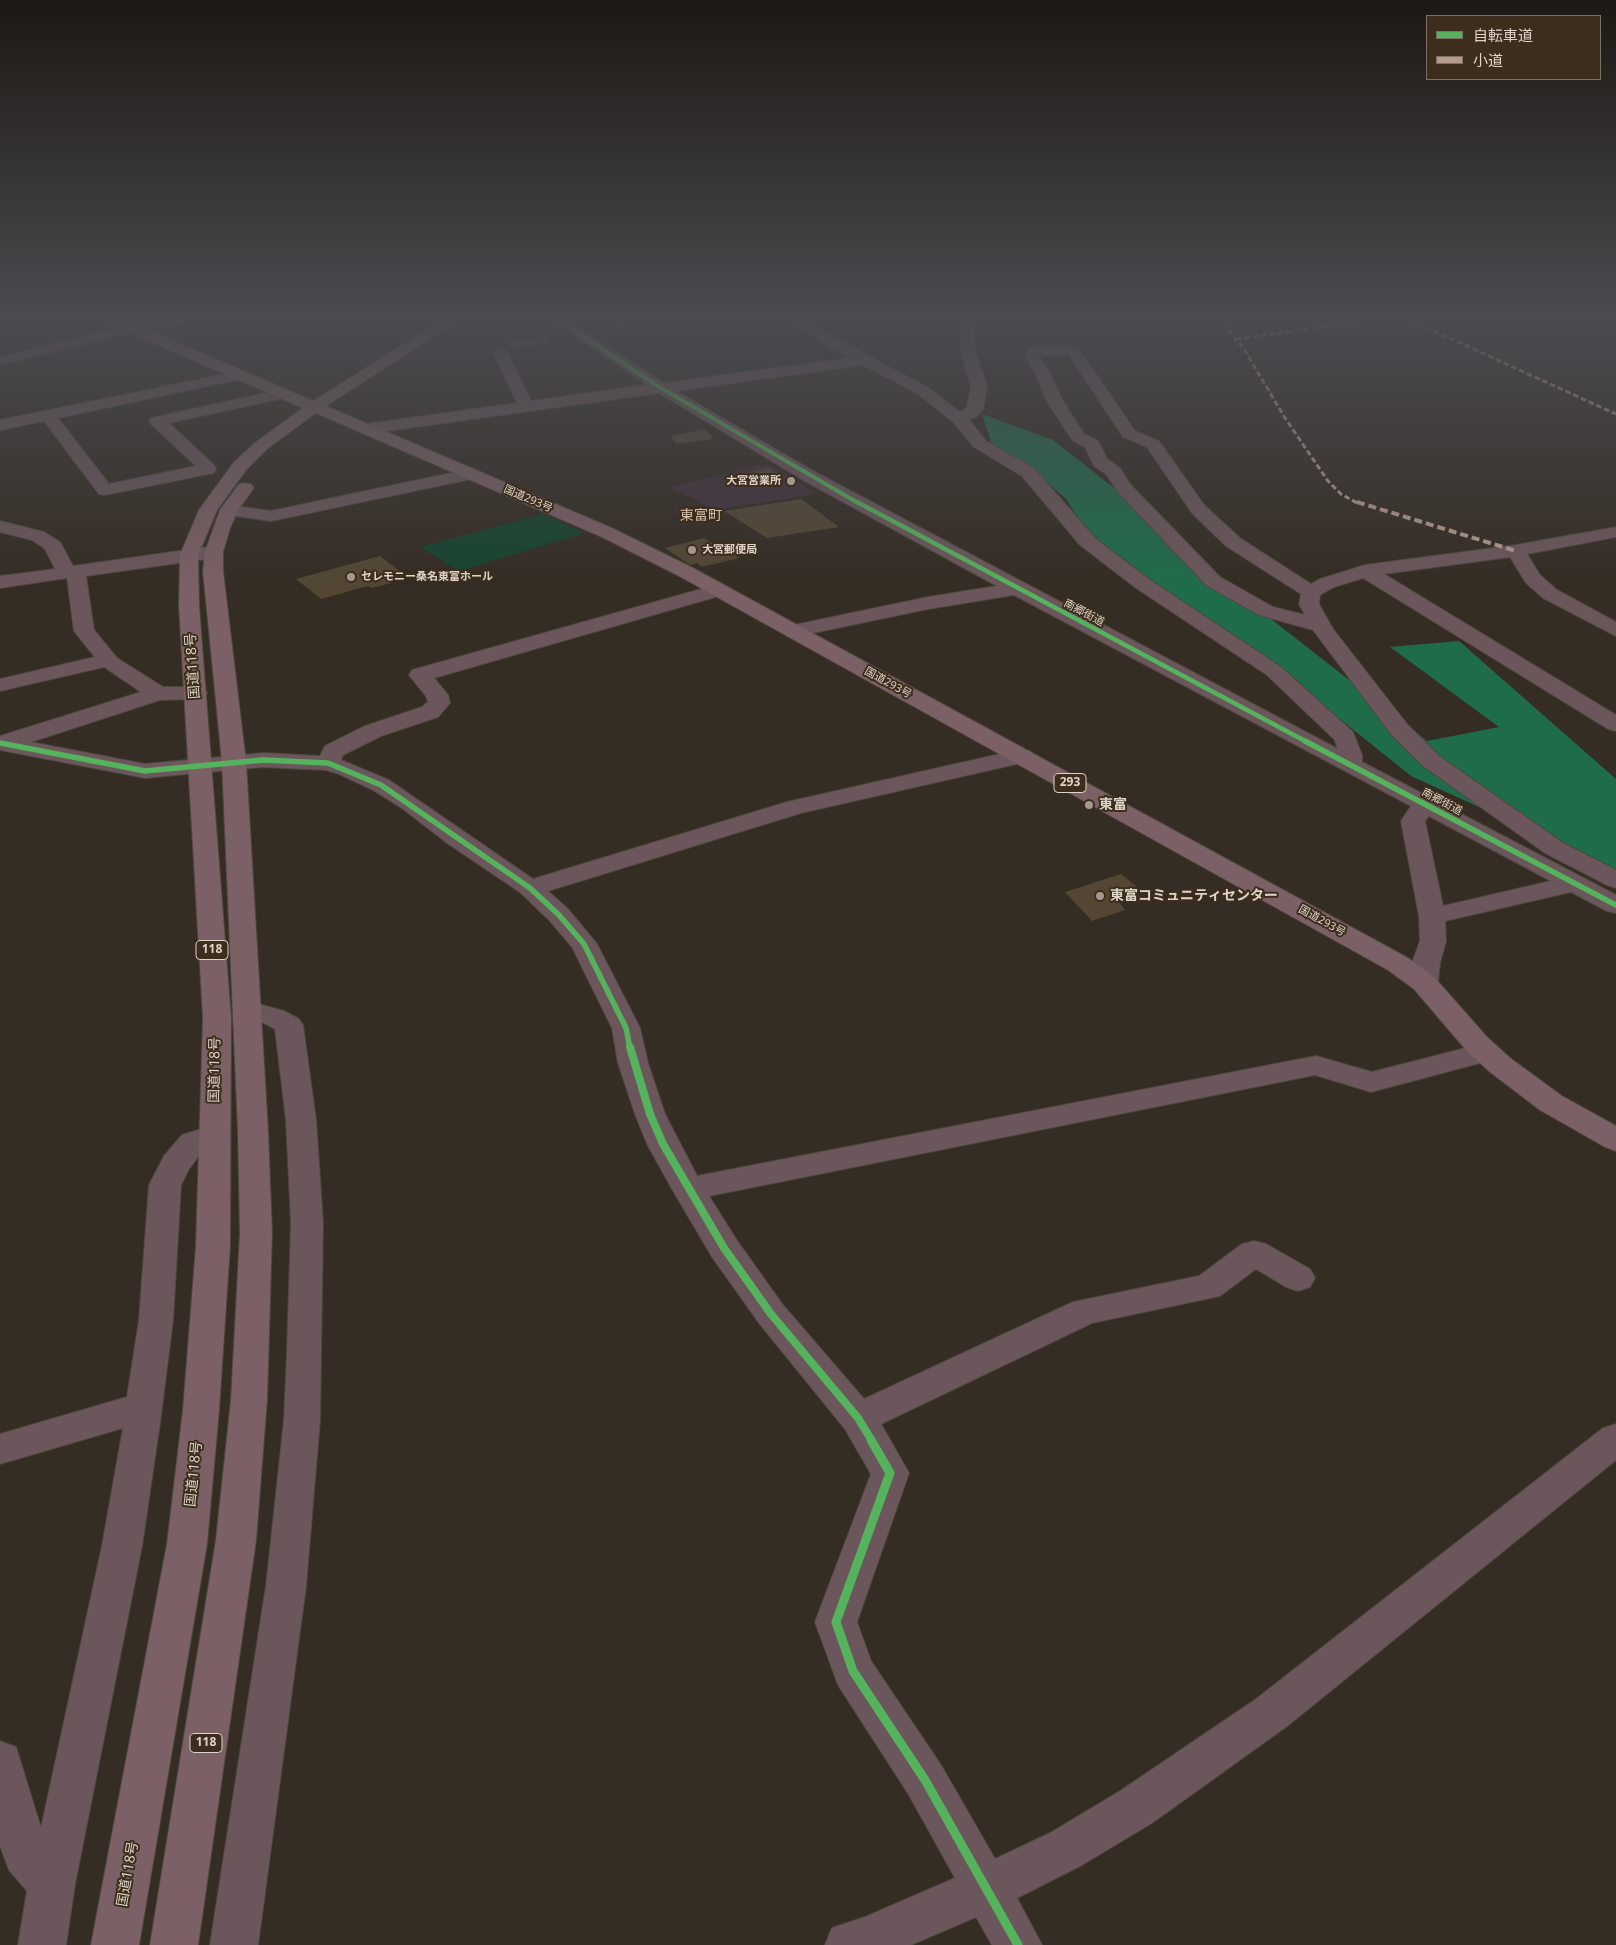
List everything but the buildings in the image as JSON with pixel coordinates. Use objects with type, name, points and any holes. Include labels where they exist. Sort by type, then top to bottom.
[{"type":"highway","name":"国道293号","points":[[317,408],[634,545],[1354,939],[1424,983],[1485,1052],[1500,1065],[1551,1102],[1616,1140]]},
{"type":"highway","name":"国道118号","points":[[174,1945],[236,1540],[249,1400],[256,1233],[248,1010],[234,762],[215,603],[202,554],[229,510],[261,466],[320,409]]},
{"type":"highway","name":"国道118号","points":[[115,1945],[187,1544],[212,1256],[217,1018],[189,606],[202,554],[208,510],[240,466],[280,430],[320,409]]},
{"type":"street","points":[[0,424],[79,408]]},
{"type":"street","points":[[48,414],[105,490],[208,469],[157,421],[219,408]]},
{"type":"street","points":[[366,429],[520,408]]},
{"type":"street","name":"南郷街道","points":[[694,408],[809,476],[1017,589],[1616,905]]},
{"type":"street","points":[[945,408],[959,419],[980,444],[1017,465],[1037,480],[1087,541],[1143,584],[1266,666],[1308,701],[1345,737],[1351,755],[1350,765]]},
{"type":"street","points":[[959,419],[970,414],[975,408]]},
{"type":"street","points":[[1059,408],[1078,437],[1092,444],[1100,462],[1114,472],[1123,487],[1213,581],[1266,611],[1322,626]]},
{"type":"street","points":[[1112,408],[1130,434],[1153,444],[1198,509],[1233,542],[1311,592]]},
{"type":"street","points":[[229,510],[272,516],[470,474]]},
{"type":"street","points":[[0,526],[38,536],[53,546],[71,571],[84,631],[108,660],[158,694]]},
{"type":"street","points":[[1616,532],[1516,551],[1364,571],[1326,583],[1311,592],[1309,604],[1322,626],[1399,729],[1431,761],[1554,848],[1616,880]]},
{"type":"street","points":[[1516,551],[1533,579],[1550,594],[1616,630]]},
{"type":"street","points":[[0,582],[202,554]]},
{"type":"street","points":[[1364,571],[1616,724]]},
{"type":"street","points":[[794,631],[928,603],[1017,589]]},
{"type":"street","points":[[328,764],[333,751],[373,731],[430,712],[439,703],[437,695],[420,675],[719,590]]},
{"type":"street","points":[[0,685],[108,660]]},
{"type":"street","points":[[4,743],[158,694],[196,692]]},
{"type":"street","points":[[4,743],[145,771],[263,760],[328,764],[347,769],[381,785],[530,888],[559,915],[584,944],[626,1028],[633,1063],[650,1114],[688,1189],[724,1248],[771,1314],[858,1418],[890,1473],[836,1622],[853,1671],[925,1780],[1018,1945]]},
{"type":"street","points":[[530,888],[794,807],[1022,756]]},
{"type":"street","points":[[1424,983],[1426,963],[1433,941],[1432,916],[1413,821],[1425,804]]},
{"type":"street","points":[[1432,916],[1574,883]]},
{"type":"street","points":[[234,1945],[286,1586],[302,1420],[305,1353],[305,1186],[301,1120],[289,1025],[274,1017],[248,1010]]},
{"type":"street","points":[[688,1189],[1316,1065],[1371,1082],[1485,1052]]},
{"type":"street","points":[[42,1945],[52,1884],[122,1546],[156,1320],[165,1185],[175,1164],[193,1142],[214,1135]]},
{"type":"street","points":[[858,1418],[1085,1311],[1208,1287],[1254,1253],[1298,1278]]},
{"type":"street","points":[[0,1449],[144,1407]]},
{"type":"street","points":[[850,1945],[867,1940],[987,1888],[1066,1849],[1136,1808],[1271,1713],[1616,1439]]},
{"type":"street","points":[[0,1762],[25,1854],[52,1884]]},
{"type":"shaded area","points":[[768,464],[817,494],[716,510],[669,487]]},
{"type":"green space","points":[[982,414],[1053,440],[1160,524],[1252,604],[1427,741],[1499,727],[1390,647],[1459,641],[1616,779],[1616,880],[1540,835],[1411,776],[1240,639],[1148,581],[1092,540],[1066,499],[1030,467],[993,448]]},
{"type":"green space","points":[[543,514],[584,533],[459,571],[420,547]]},
{"type":"marked path","points":[[1279,408],[1328,481],[1341,494],[1362,505],[1516,551]]},
{"type":"marked path","points":[[1602,408],[1616,414]]},
{"type":"cycle path","points":[[694,408],[809,476],[1017,589],[1616,905]]},
{"type":"cycle path","points":[[0,743],[145,771],[263,760],[328,763],[347,769],[381,785],[411,804],[456,838],[530,888],[559,915],[584,944],[626,1028],[633,1063],[650,1114],[663,1144],[688,1189],[724,1248],[771,1314],[858,1418],[890,1473],[836,1622],[853,1671],[925,1780],[1018,1945]]},
{"type":"place","name":"大宮営業所","points":[[791,481]]},
{"type":"place","name":"大宮郵便局","points":[[692,550]]},
{"type":"place","name":"セレモニー桑名東富ホール","points":[[351,577]]},
{"type":"place","name":"東富","points":[[1089,805]]},
{"type":"place","name":"東富コミュニティセンター","points":[[1100,896]]},
{"type":"district","name":"東富町","points":[[701,516]]}]
